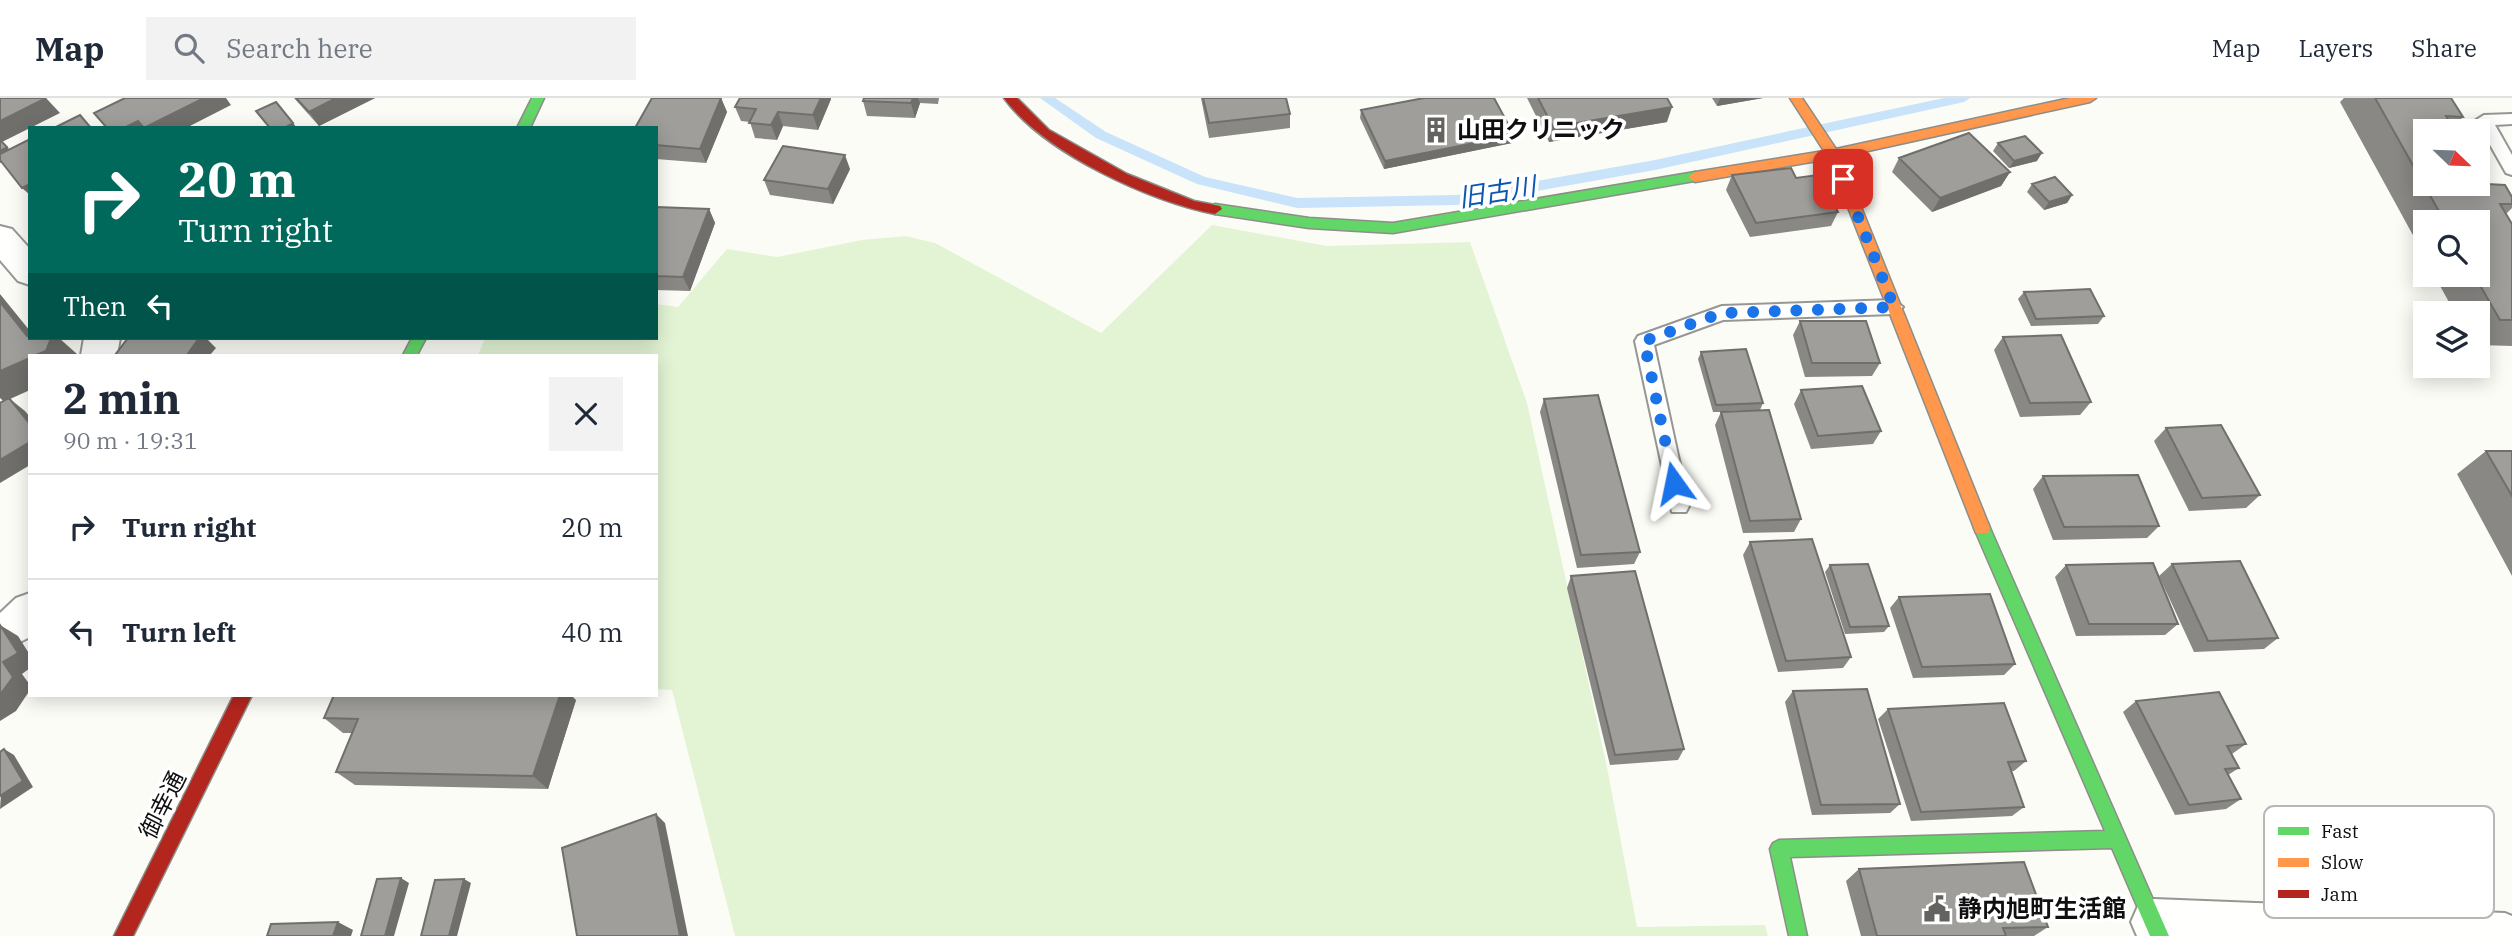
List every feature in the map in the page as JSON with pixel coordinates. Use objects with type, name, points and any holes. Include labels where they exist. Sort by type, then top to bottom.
[{"type":"street","points":[[524,126],[538,98]]},
{"type":"street","points":[[1010,98],[1044,133],[1122,177],[1192,205],[1309,223],[1393,228],[2090,98]]},
{"type":"street","points":[[1796,98],[1828,147],[1986,537],[2157,929],[2505,936]]},
{"type":"street","points":[[0,238],[28,270]]},
{"type":"street","points":[[0,634],[18,623],[28,612]]},
{"type":"street","name":"御幸通","points":[[122,936],[242,697]]},
{"type":"street","points":[[1798,936],[1779,849],[2118,839]]},
{"type":"lane","points":[[2512,119],[2484,120],[2512,169]]},
{"type":"lane","points":[[1679,506],[1644,341],[1722,313],[1894,307]]},
{"type":"green space","points":[[1212,225],[1327,246],[1470,242],[1527,403],[1607,767],[1637,927],[1765,925],[1768,936],[735,936],[672,690],[658,689],[658,354],[478,354],[484,340],[658,340],[658,304],[678,307],[727,249],[777,257],[862,240],[906,236],[935,243],[1101,333]]},
{"type":"building","points":[[0,98],[46,98],[0,121]]},
{"type":"building","points":[[125,98],[204,98],[148,126],[142,126],[138,121],[128,126],[105,126],[94,113]]},
{"type":"building","points":[[296,98],[336,98],[309,112]]},
{"type":"building","points":[[652,98],[721,98],[700,149],[658,145],[658,126],[636,126]]},
{"type":"building","points":[[740,98],[821,98],[813,115],[778,112],[771,125],[749,123],[756,109],[735,107]]},
{"type":"building","points":[[864,98],[913,98],[911,103],[863,101]]},
{"type":"building","points":[[1203,98],[1286,98],[1290,114],[1209,123]]},
{"type":"building","name":"山田クリニック","points":[[1424,98],[1494,98],[1514,135],[1385,161],[1361,110]]},
{"type":"building","points":[[1538,98],[1667,98],[1672,107],[1553,127]]},
{"type":"building","points":[[2375,98],[2451,98],[2463,117],[2413,119],[2413,165]]},
{"type":"building","points":[[276,102],[293,123],[288,126],[268,126],[256,111]]},
{"type":"building","points":[[80,115],[89,126],[58,126]]},
{"type":"building","points":[[1969,133],[2010,172],[1940,198],[1899,158]]},
{"type":"building","points":[[2025,136],[2042,153],[2014,161],[1998,143]]},
{"type":"building","points":[[0,140],[7,147],[0,151]]},
{"type":"building","points":[[28,140],[28,185],[22,188],[0,160],[0,154]]},
{"type":"building","points":[[783,146],[845,155],[828,189],[764,180]]},
{"type":"building","points":[[1791,168],[1796,178],[1818,175],[1838,212],[1756,223],[1732,175]]},
{"type":"building","points":[[2055,177],[2072,195],[2049,202],[2032,184]]},
{"type":"building","points":[[2490,184],[2505,185],[2512,197],[2512,204],[2500,204],[2512,224],[2512,320],[2500,320],[2481,287],[2490,287],[2490,210],[2438,210],[2430,196],[2490,196]]},
{"type":"building","points":[[658,207],[709,209],[683,277],[658,276]]},
{"type":"building","points":[[2090,289],[2104,316],[2036,319],[2024,292]]},
{"type":"building","points":[[0,302],[28,336],[28,340],[50,340],[46,351],[28,354],[28,359],[0,371]]},
{"type":"building","points":[[1800,321],[1866,321],[1880,363],[1812,363]]},
{"type":"building","points":[[2061,335],[2091,402],[2030,403],[2003,337]]},
{"type":"building","points":[[126,340],[198,340],[188,354],[116,354]]},
{"type":"building","points":[[1746,349],[1763,403],[1716,405],[1701,352]]},
{"type":"building","points":[[1862,386],[1881,431],[1818,436],[1801,390]]},
{"type":"building","points":[[1598,395],[1640,552],[1581,555],[1544,399]]},
{"type":"building","points":[[9,398],[28,422],[28,443],[0,460],[0,403]]},
{"type":"building","points":[[1769,410],[1801,519],[1750,521],[1721,412]]},
{"type":"building","points":[[2221,425],[2260,495],[2202,498],[2166,428]]},
{"type":"building","points":[[2486,451],[2512,451],[2512,496]]},
{"type":"building","points":[[2138,475],[2159,526],[2064,527],[2043,476]]},
{"type":"building","points":[[1812,539],[1851,657],[1786,661],[1750,542]]},
{"type":"building","points":[[2240,561],[2278,638],[2208,641],[2172,564]]},
{"type":"building","points":[[2153,563],[2178,624],[2089,624],[2066,565]]},
{"type":"building","points":[[1868,564],[1889,626],[1850,627],[1830,565]]},
{"type":"building","points":[[1635,571],[1684,749],[1615,755],[1571,576]]},
{"type":"building","points":[[1990,594],[2015,664],[1922,667],[1899,597]]},
{"type":"building","points":[[0,625],[18,653],[3,662],[13,677],[0,695]]},
{"type":"building","points":[[1867,689],[1900,804],[1821,805],[1793,691]]},
{"type":"building","points":[[2219,692],[2246,744],[2227,746],[2239,768],[2225,769],[2241,799],[2189,805],[2136,701]]},
{"type":"building","points":[[333,697],[559,697],[533,776],[336,772],[358,719],[324,718]]},
{"type":"building","points":[[2004,703],[2026,761],[2008,762],[2024,807],[1921,812],[1888,709]]},
{"type":"building","points":[[4,749],[23,781],[0,796],[0,752]]},
{"type":"building","points":[[656,814],[680,936],[577,936],[562,848]]},
{"type":"building","name":"静内旭町生活館","points":[[2024,862],[2048,927],[2003,928],[2006,936],[1877,936],[1859,869]]},
{"type":"building","points":[[401,878],[385,936],[361,936],[377,879]]},
{"type":"building","points":[[464,879],[449,936],[421,936],[435,880]]},
{"type":"building","points":[[338,922],[333,936],[267,936],[271,924]]},
{"type":"waterway","name":"旧古川","points":[[1046,98],[1101,135],[1202,181],[1297,203],[1457,200],[1655,165],[1964,98]]},
{"type":"traffic: fast","points":[[524,126],[538,98]]},
{"type":"traffic: fast","points":[[1215,209],[1309,223],[1393,228],[1695,177]]},
{"type":"traffic: fast","points":[[411,354],[418,340]]},
{"type":"traffic: fast","points":[[1982,528],[2160,936]]},
{"type":"traffic: fast","points":[[1798,936],[1779,849],[2118,839]]},
{"type":"traffic: slow","points":[[1796,98],[1833,154],[1982,528]]},
{"type":"traffic: slow","points":[[1695,177],[1833,154],[2090,98]]},
{"type":"traffic: jam","points":[[1010,98],[1044,133],[1122,177],[1192,205],[1215,209]]},
{"type":"traffic: jam","points":[[123,936],[242,697]]},
{"type":"place","name":"山田クリニック","points":[[1436,130]]},
{"type":"place","name":"静内旭町生活館","points":[[1937,909]]},
{"type":"route","points":[[1674,483],[1644,341],[1722,313],[1894,307],[1843,179]]}]
